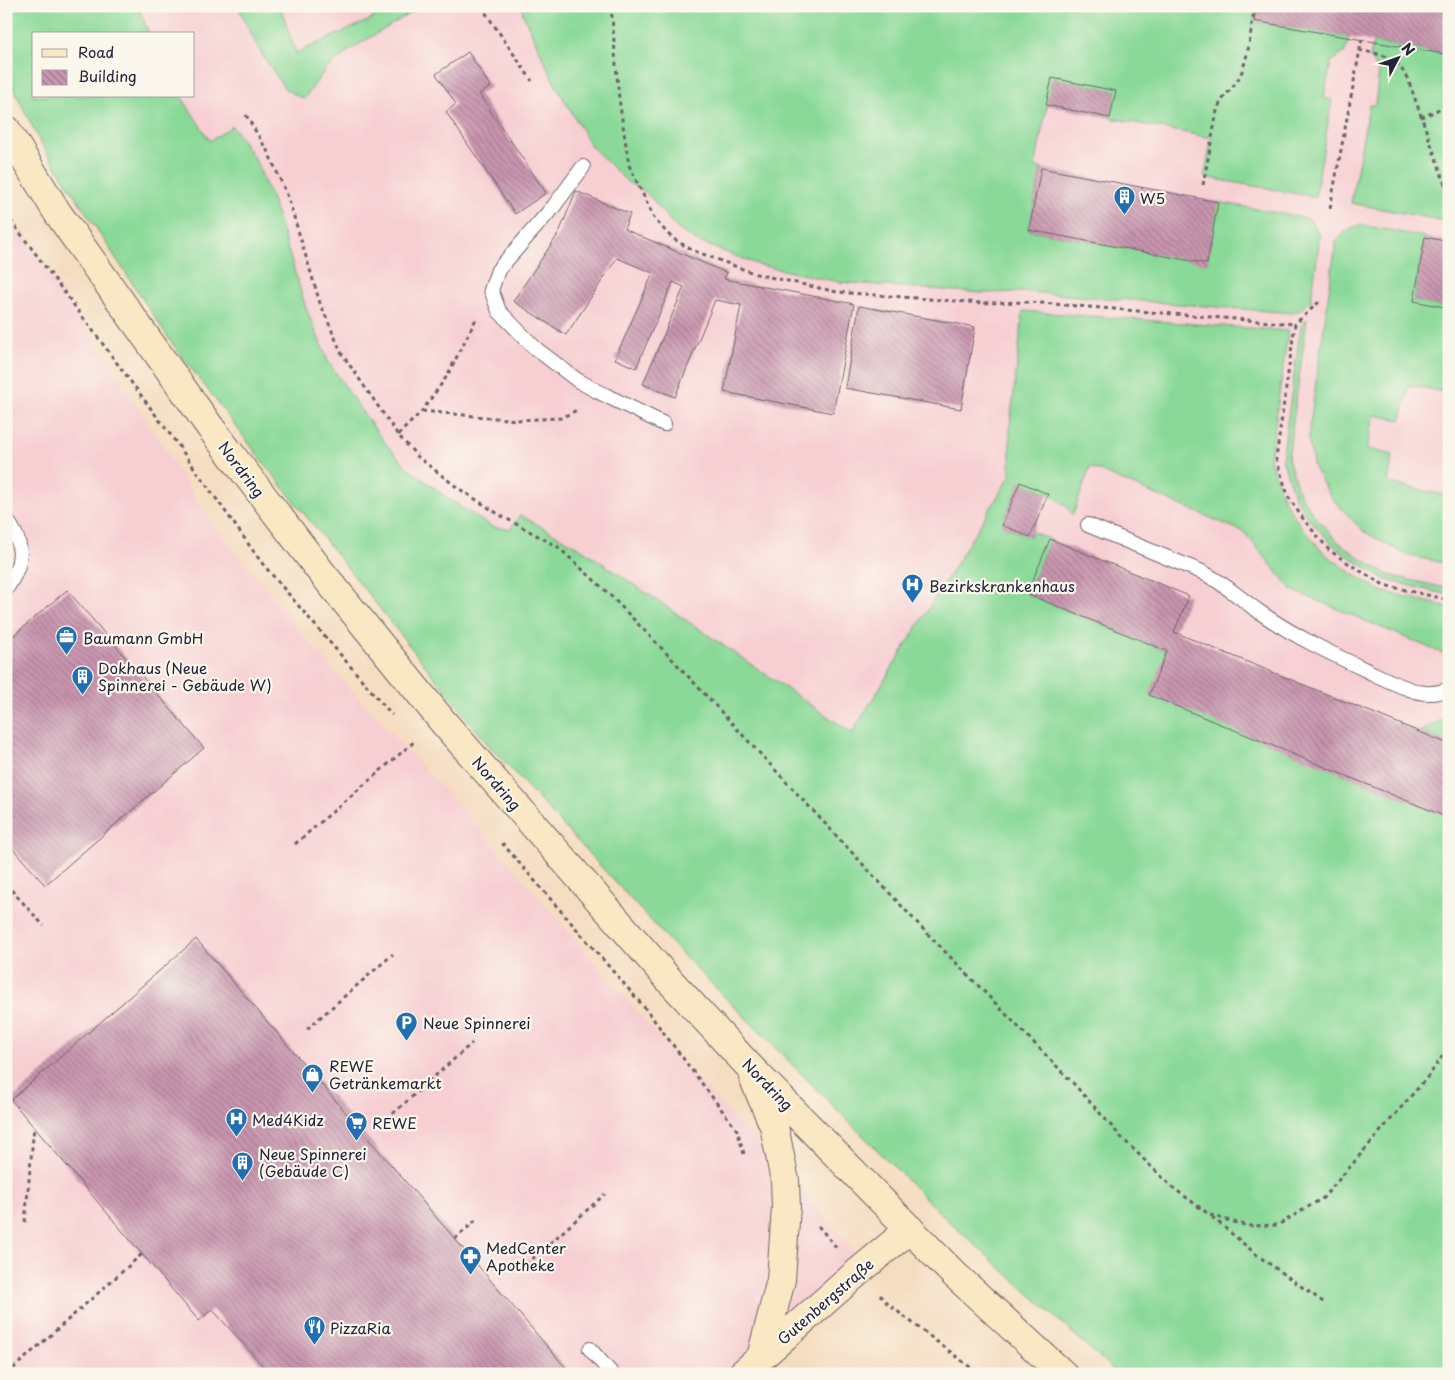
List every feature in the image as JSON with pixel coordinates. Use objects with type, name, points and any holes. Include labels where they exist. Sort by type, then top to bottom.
[{"type":"main road","name":"Nordring","points":[[6,129],[57,212],[210,427],[322,573],[464,745],[671,982],[747,1064],[954,1274],[1063,1374]]},
{"type":"main road","points":[[747,1064],[774,1126],[785,1181],[786,1207],[781,1280],[752,1365]]},
{"type":"main road","name":"Gutenbergstraße","points":[[752,1365],[910,1229]]},
{"type":"lane","points":[[583,167],[554,206],[498,270],[491,290],[499,311],[535,348],[577,380],[664,424]]},
{"type":"lane","points":[[6,519],[16,534],[20,562],[6,589]]},
{"type":"lane","points":[[1088,525],[1220,581],[1259,612],[1283,628],[1336,656],[1393,682],[1420,692],[1441,692],[1449,689]]},
{"type":"lane","points":[[590,1349],[612,1374]]},
{"type":"path","points":[[481,6],[532,81]]},
{"type":"path","points":[[611,6],[619,99],[629,165],[655,220],[672,238],[692,250],[756,274],[837,292],[981,303],[1029,302],[1295,324]]},
{"type":"path","points":[[1203,185],[1217,111],[1220,102],[1232,89],[1243,69],[1255,6]]},
{"type":"path","points":[[1330,208],[1362,40]]},
{"type":"path","points":[[1359,50],[1384,55],[1396,61],[1409,82],[1449,196]]},
{"type":"path","points":[[1421,117],[1436,112],[1449,97]]},
{"type":"path","points":[[246,115],[268,152],[288,197],[320,303],[342,354],[398,435],[418,457],[458,488],[500,515],[558,547],[606,591],[673,660],[923,929],[1074,1084],[1121,1137],[1172,1187],[1210,1215],[1257,1255],[1326,1304]]},
{"type":"path","points":[[398,435],[422,411],[447,376],[491,290]]},
{"type":"path","points":[[1319,302],[1295,324],[1276,459],[1289,498],[1304,520],[1329,550],[1354,567],[1384,585],[1449,600]]},
{"type":"path","points":[[422,411],[516,420],[561,418],[584,406],[597,391]]},
{"type":"path","points":[[296,844],[415,741]]},
{"type":"path","points":[[6,884],[44,926]]},
{"type":"path","points":[[307,1029],[393,954]]},
{"type":"path","points":[[1210,1215],[1248,1226],[1278,1225],[1323,1198],[1430,1074],[1446,1051],[1449,1035]]},
{"type":"path","points":[[387,1119],[472,1043]]},
{"type":"path","points":[[25,1222],[34,1127]]},
{"type":"path","points":[[520,1270],[604,1194]]},
{"type":"path","points":[[786,1207],[807,1213],[888,1304],[979,1374]]},
{"type":"path","points":[[455,1239],[476,1220]]},
{"type":"path","points":[[7,1374],[142,1254]]},
{"type":"shaded area","name":"Bezirkskrankenhaus","points":[[6,6],[1449,6],[1449,1374],[1118,1374],[940,1213],[675,947],[486,742],[267,467],[171,342],[41,144],[6,73]]},
{"type":"shaded area","points":[[6,213],[71,304],[213,524],[326,662],[475,824],[656,1033],[865,1262],[739,1374],[6,1374]]},
{"type":"green space","points":[[6,6],[138,6],[148,32],[32,32],[32,98],[182,98],[210,141],[232,126],[255,159],[273,202],[306,308],[328,361],[386,444],[408,468],[450,500],[492,527],[510,529],[520,515],[580,548],[852,733],[1010,476],[1010,425],[1023,311],[1288,331],[1270,460],[1284,500],[1299,524],[1325,554],[1350,572],[1381,591],[1449,607],[1449,656],[1292,590],[1244,532],[1090,467],[1073,515],[1057,499],[1020,482],[1002,525],[1030,537],[1032,532],[1050,539],[1027,594],[1167,651],[1449,818],[1449,1374],[1118,1374],[940,1213],[675,947],[486,742],[267,467],[171,342],[41,144],[6,73]]},
{"type":"green space","points":[[238,6],[280,6],[296,53],[374,18],[370,6],[422,6],[353,48],[326,69],[304,99],[285,89],[258,48]]},
{"type":"green space","points":[[522,6],[1256,6],[1254,21],[1349,37],[1345,52],[1331,62],[1324,98],[1332,100],[1315,197],[1204,177],[1212,138],[1110,118],[1116,91],[1052,78],[1035,167],[1041,168],[1029,230],[1207,263],[1218,202],[1306,218],[1312,222],[1320,236],[1311,301],[1299,311],[1292,313],[1029,292],[981,293],[839,282],[759,265],[697,241],[678,229],[644,191],[627,182],[591,146],[554,82],[523,14]]},
{"type":"green space","points":[[1448,32],[1449,222],[1351,203],[1369,105],[1375,105],[1379,72],[1370,58],[1373,42],[1444,54]]},
{"type":"green space","points":[[1362,225],[1425,237],[1414,301],[1449,308],[1449,393],[1409,385],[1401,420],[1374,415],[1367,449],[1393,455],[1388,483],[1449,496],[1449,564],[1406,555],[1363,531],[1331,497],[1314,468],[1308,438],[1336,242],[1348,230]]},
{"type":"green space","points":[[1307,319],[1288,458],[1299,493],[1313,514],[1337,541],[1360,558],[1388,575],[1449,589],[1449,595],[1386,580],[1357,562],[1333,545],[1308,518],[1294,495],[1282,459],[1301,326]]},
{"type":"green space","points":[[1449,716],[1449,744],[1419,732],[1446,718]]},
{"type":"building","points":[[1256,6],[1449,6],[1449,32],[1444,54],[1254,21]]},
{"type":"building","points":[[468,52],[491,87],[479,94],[546,193],[515,214],[446,112],[456,104],[436,74]]},
{"type":"building","points":[[1052,78],[1116,91],[1110,118],[1046,105]]},
{"type":"building","name":"W5","points":[[1041,168],[1218,202],[1207,264],[1029,230]]},
{"type":"building","points":[[576,191],[630,214],[624,229],[727,273],[724,279],[854,304],[833,413],[724,392],[741,305],[715,300],[675,397],[643,384],[684,287],[673,282],[636,368],[615,359],[653,273],[617,258],[566,335],[513,301],[559,233]]},
{"type":"building","points":[[1425,237],[1449,242],[1449,308],[1414,301]]},
{"type":"building","points":[[859,306],[975,327],[961,409],[845,388]]},
{"type":"building","points":[[1020,482],[1048,494],[1030,537],[1002,525]]},
{"type":"building","points":[[1050,539],[1189,596],[1174,632],[1449,744],[1449,818],[1149,695],[1167,651],[1027,594]]},
{"type":"building","name":"Dokhaus (Neue Spinnerei - Gebäude W)","points":[[67,590],[204,748],[45,885],[6,841],[6,642]]},
{"type":"building","name":"Neue Spinnerei (Gebäude C)","points":[[196,939],[571,1374],[270,1374],[212,1309],[199,1321],[11,1100]]},
{"type":"place","name":"W5","points":[[1124,216]]},
{"type":"place","name":"Bezirkskrankenhaus","points":[[913,604]]},
{"type":"place","name":"Baumann GmbH","points":[[67,656]]},
{"type":"place","name":"Dokhaus (Neue Spinnerei - Gebäude W)","points":[[82,695]]},
{"type":"place","name":"Neue Spinnerei","points":[[407,1041]]},
{"type":"place","name":"REWE Getränkemarkt","points":[[313,1093]]},
{"type":"place","name":"Med4Kidz","points":[[236,1138]]},
{"type":"place","name":"REWE","points":[[356,1141]]},
{"type":"place","name":"Neue Spinnerei (Gebäude C)","points":[[243,1181]]},
{"type":"place","name":"MedCenter Apotheke","points":[[470,1275]]},
{"type":"place","name":"PizzaRia","points":[[314,1346]]}]
